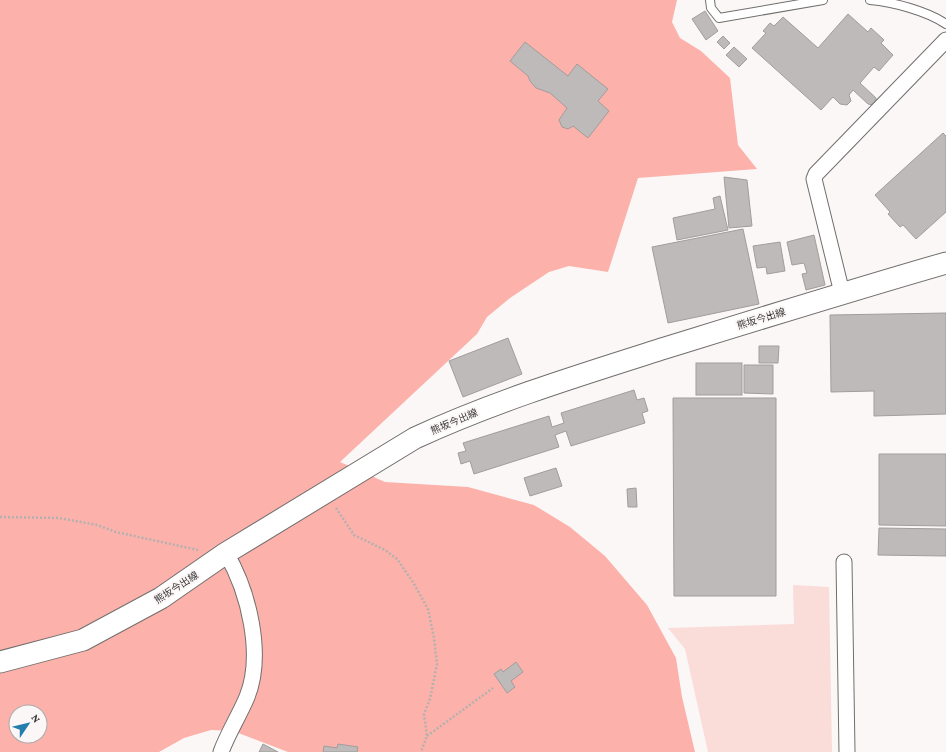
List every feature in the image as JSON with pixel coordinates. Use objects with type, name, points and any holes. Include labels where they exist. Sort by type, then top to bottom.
[{"type":"main road","name":"熊坂今出線","points":[[0,662],[83,640],[161,598],[226,554],[415,438],[444,424],[582,374],[842,293],[946,263]]},
{"type":"street","points":[[842,293],[814,179],[816,174],[946,40]]},
{"type":"street","points":[[220,752],[247,697],[254,667],[255,650],[248,612],[236,569],[226,554]]},
{"type":"street","points":[[844,562],[847,752]]},
{"type":"lane","points":[[710,0],[711,8],[719,18],[823,0]]},
{"type":"lane","points":[[870,0],[923,12],[936,17],[946,24]]},
{"type":"path","points":[[336,508],[354,535],[385,550],[397,559],[413,582],[428,609],[434,638],[437,664],[430,698],[424,714],[427,736],[421,752]]},
{"type":"path","points":[[0,517],[59,518],[97,525],[116,532],[201,551],[226,554]]},
{"type":"path","points":[[427,736],[493,688]]},
{"type":"shaded area","points":[[0,0],[677,0],[672,22],[680,38],[701,51],[730,78],[738,145],[757,169],[638,178],[608,272],[569,266],[549,272],[510,298],[487,317],[477,334],[340,462],[385,482],[468,487],[534,505],[570,527],[605,556],[647,605],[676,658],[682,697],[695,752],[288,752],[233,731],[211,730],[184,738],[159,752],[0,752]]},
{"type":"shaded area","points":[[793,585],[829,587],[832,752],[708,752],[685,649],[668,628],[794,624]]},
{"type":"building","points":[[705,11],[718,31],[706,40],[692,19]]},
{"type":"building","points":[[848,14],[868,32],[871,28],[884,40],[881,43],[893,55],[879,71],[874,67],[860,83],[876,98],[873,105],[868,104],[853,90],[849,95],[851,101],[847,105],[840,104],[833,97],[821,110],[752,48],[766,33],[763,31],[770,23],[774,26],[783,17],[818,48]]},
{"type":"building","points":[[723,36],[730,43],[724,49],[717,42]]},
{"type":"building","points":[[525,42],[568,76],[577,64],[608,89],[598,101],[609,111],[588,138],[573,126],[568,129],[562,127],[559,120],[567,108],[550,93],[536,88],[528,76],[510,61]]},
{"type":"building","points":[[734,47],[747,59],[739,67],[726,55]]},
{"type":"building","points":[[943,133],[946,136],[946,212],[916,239],[903,225],[900,227],[888,214],[890,212],[875,195]]},
{"type":"building","points":[[724,177],[747,180],[752,226],[729,228]]},
{"type":"building","points":[[720,196],[728,230],[677,240],[673,218],[715,209],[713,198]]},
{"type":"building","points":[[743,229],[759,304],[668,323],[652,247]]},
{"type":"building","points":[[814,235],[825,285],[806,290],[802,274],[807,273],[804,263],[792,265],[787,242]]},
{"type":"building","points":[[780,242],[785,271],[767,274],[766,267],[757,268],[753,246]]},
{"type":"building","points":[[946,313],[946,414],[874,416],[874,391],[831,392],[830,315]]},
{"type":"building","points":[[508,338],[522,374],[463,397],[449,361]]},
{"type":"building","points":[[759,346],[779,346],[778,363],[759,363]]},
{"type":"building","points":[[696,363],[742,363],[742,395],[696,395]]},
{"type":"building","points":[[744,365],[773,365],[773,394],[744,393]]},
{"type":"building","points":[[634,390],[637,400],[644,398],[648,411],[642,413],[645,423],[571,446],[566,431],[555,435],[559,447],[474,474],[470,461],[461,464],[458,453],[466,451],[463,443],[549,416],[552,427],[564,423],[561,413]]},
{"type":"building","points":[[673,398],[776,398],[776,596],[674,596]]},
{"type":"building","points":[[879,454],[946,454],[946,526],[879,525]]},
{"type":"building","points":[[556,468],[562,486],[530,496],[524,478]]},
{"type":"building","points":[[636,488],[637,507],[628,507],[627,489]]},
{"type":"building","points":[[879,528],[946,529],[946,556],[878,555]]},
{"type":"building","points":[[516,662],[523,672],[511,681],[515,687],[507,693],[494,674],[501,669],[503,672]]},
{"type":"building","points":[[263,744],[278,752],[259,752]]},
{"type":"building","points":[[338,744],[358,747],[357,752],[323,752],[324,746],[337,748]]}]
